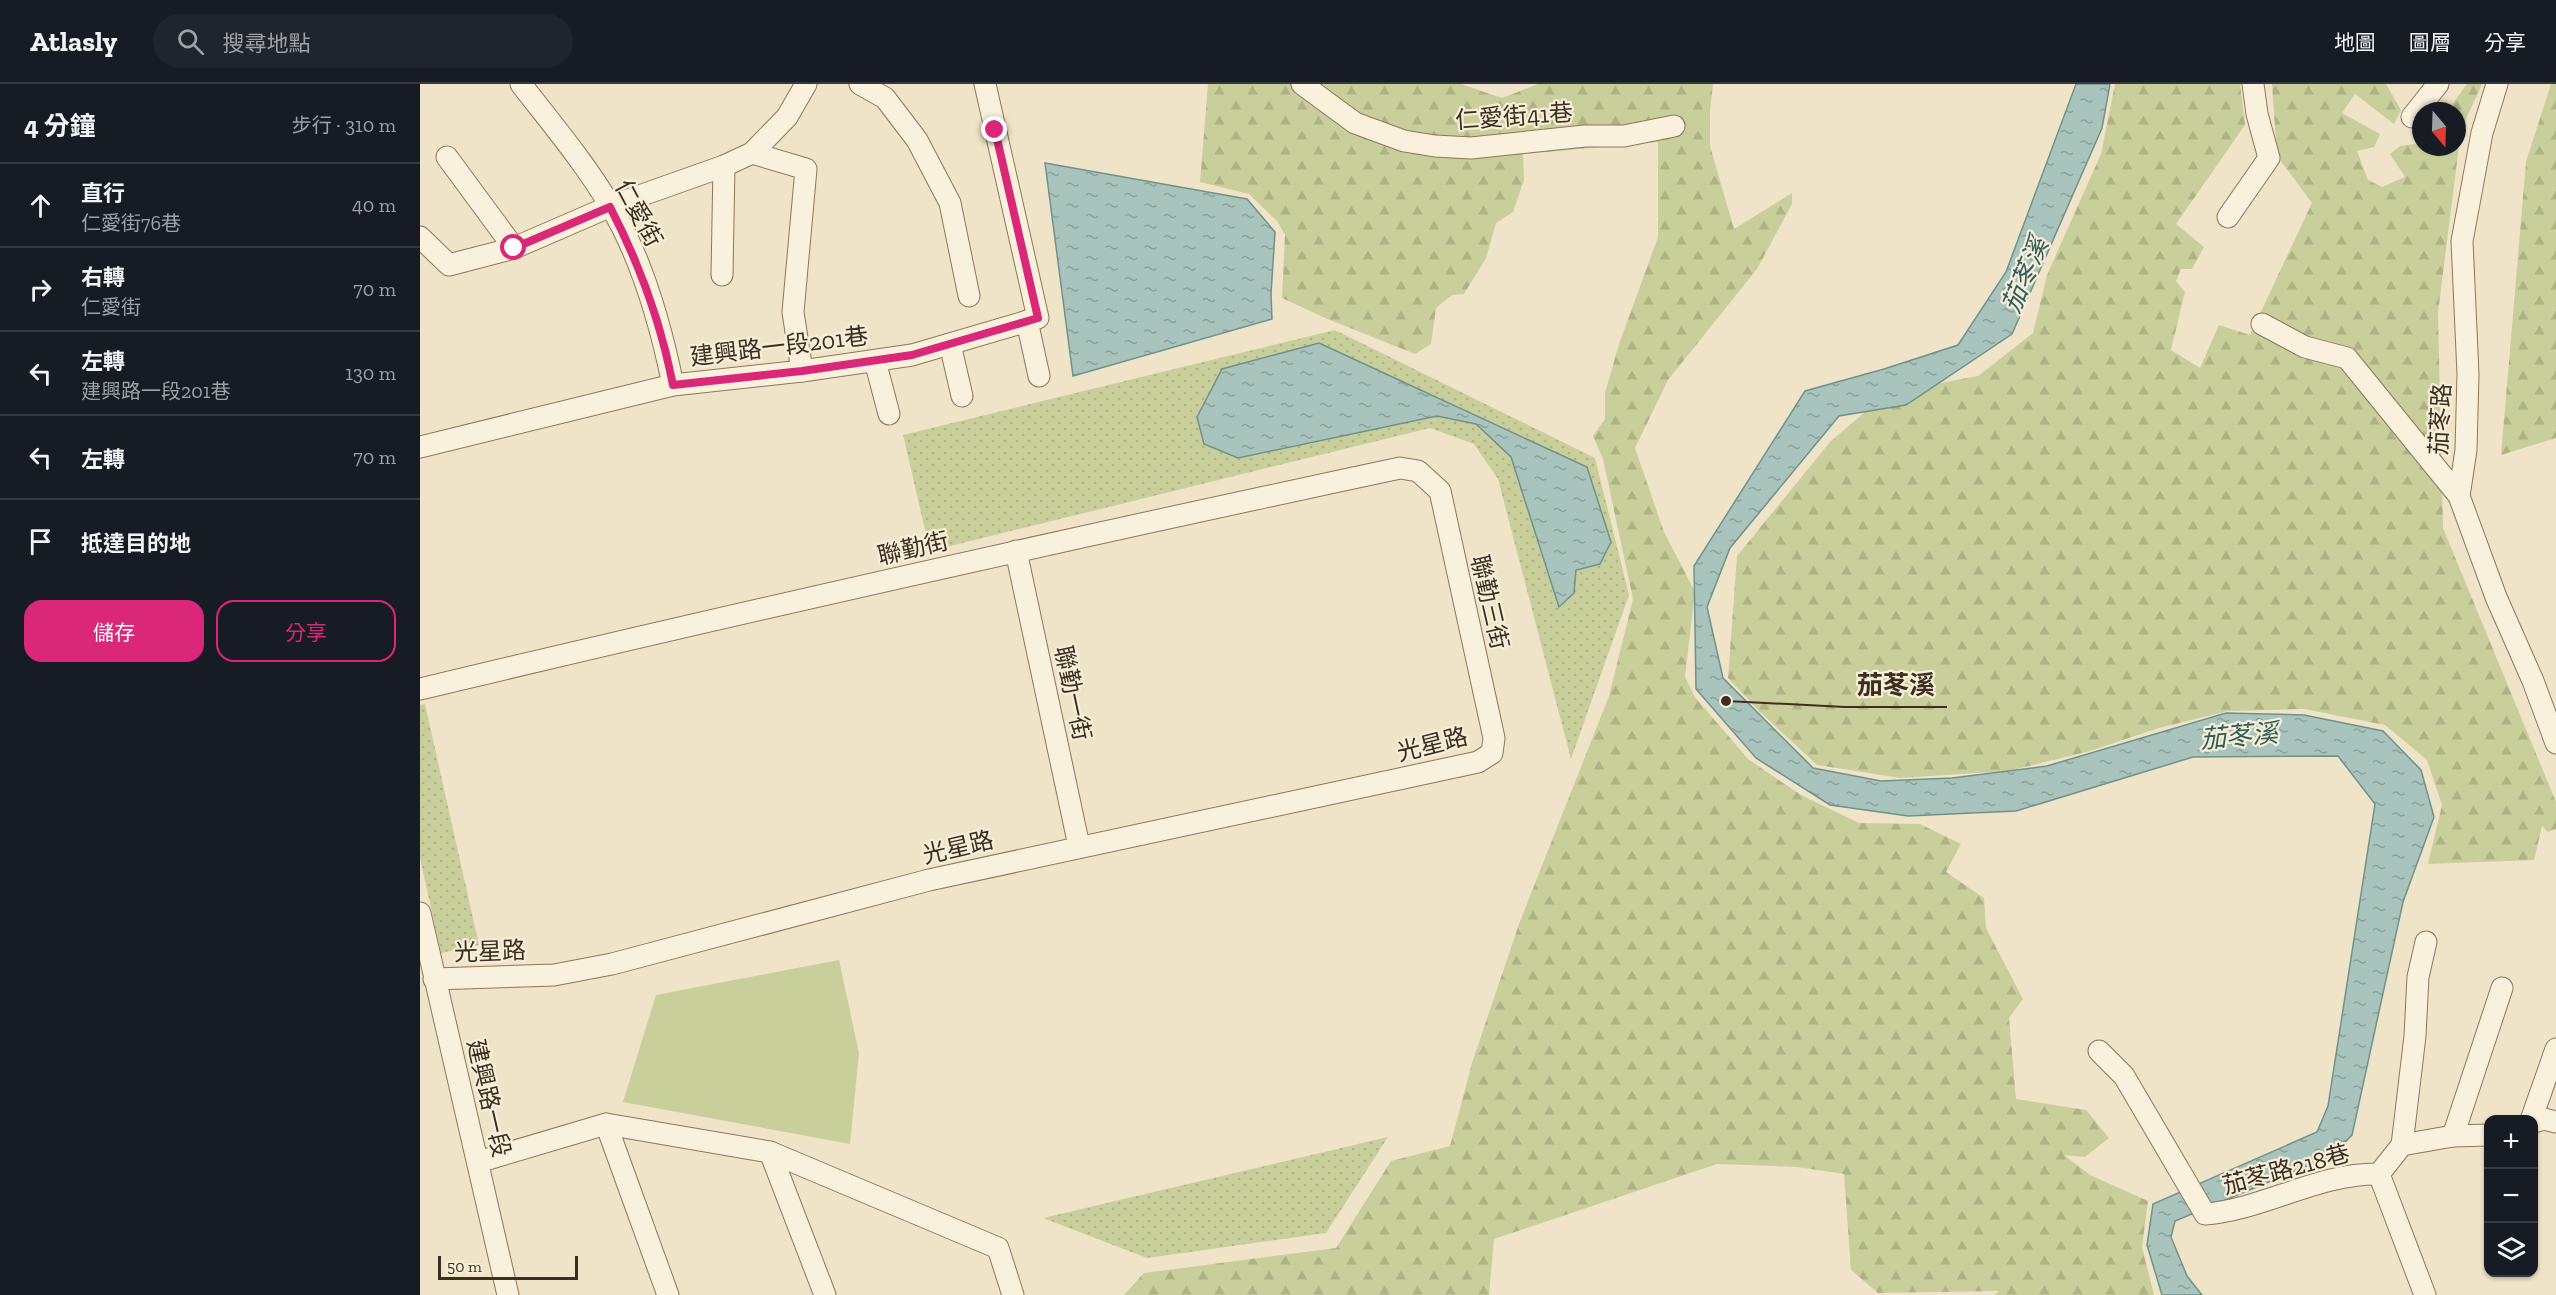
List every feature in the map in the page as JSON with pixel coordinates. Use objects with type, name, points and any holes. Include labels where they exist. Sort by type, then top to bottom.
[{"type":"street","name":"仁愛街","points":[[521,84],[561,135],[610,207],[633,252],[665,346],[673,385]]},
{"type":"street","points":[[420,237],[449,265],[514,248],[610,207],[724,166],[752,153],[787,117],[806,84]]},
{"type":"street","points":[[860,84],[885,98],[911,131],[950,203],[969,296]]},
{"type":"street","points":[[985,84],[1033,320],[1039,376]]},
{"type":"street","name":"仁愛街41巷","points":[[1302,84],[1355,123],[1404,141],[1436,146],[1471,148],[1585,136],[1624,136],[1674,126]]},
{"type":"street","points":[[2228,217],[2269,158],[2257,114],[2253,84]]},
{"type":"street","points":[[2424,102],[2438,84]]},
{"type":"street","name":"茄苳路","points":[[2497,84],[2482,133],[2462,241],[2468,374],[2466,450],[2459,495],[2496,597],[2533,681],[2556,742]]},
{"type":"street","points":[[752,153],[806,169],[793,312],[802,371]]},
{"type":"street","points":[[447,158],[514,248]]},
{"type":"street","points":[[722,275],[724,166]]},
{"type":"street","name":"建興路一段201巷","points":[[420,447],[673,385],[802,371],[912,355],[1033,320]]},
{"type":"street","points":[[2262,324],[2305,347],[2347,358],[2459,495]]},
{"type":"street","points":[[950,344],[962,396]]},
{"type":"street","points":[[875,361],[889,414]]},
{"type":"street","name":"聯勤街","points":[[420,689],[674,628],[1016,551],[1400,468],[1418,471]]},
{"type":"street","name":"聯勤三街","points":[[1418,471],[1440,491],[1494,738],[1492,753]]},
{"type":"street","name":"聯勤一街","points":[[1016,551],[1079,846]]},
{"type":"street","name":"光星路","points":[[434,979],[554,975],[612,964],[929,880],[1478,762],[1492,753]]},
{"type":"street","name":"建興路一段","points":[[420,913],[508,1295]]},
{"type":"street","points":[[2426,942],[2418,976],[2415,1036],[2402,1144],[2453,1136],[2484,1135]]},
{"type":"street","points":[[2453,1136],[2502,988]]},
{"type":"street","points":[[2534,1115],[2556,1049]]},
{"type":"street","name":"茄苳路218巷","points":[[2099,1051],[2124,1076],[2205,1215],[2247,1207],[2323,1181],[2354,1174],[2379,1174],[2402,1144]]},
{"type":"street","points":[[2538,1120],[2556,1122]]},
{"type":"street","points":[[478,1162],[606,1124],[770,1152],[998,1248],[1013,1295]]},
{"type":"street","points":[[606,1124],[668,1295]]},
{"type":"street","points":[[770,1152],[825,1295]]},
{"type":"street","points":[[2379,1174],[2425,1295]]},
{"type":"green space","points":[[1208,84],[1461,84],[1502,98],[1538,84],[1713,84],[1710,146],[1734,229],[1792,193],[1792,204],[1757,269],[1668,380],[1635,448],[1664,532],[1695,592],[1685,677],[1695,697],[1748,759],[1801,795],[1859,823],[1920,824],[1961,844],[1946,872],[1984,898],[1986,928],[2023,999],[2009,1018],[2016,1099],[2086,1110],[2109,1138],[2085,1157],[2064,1155],[2090,1175],[2148,1201],[2142,1247],[2154,1295],[1995,1295],[1999,1291],[1878,1293],[1851,1270],[1844,1174],[1797,1167],[1717,1164],[1494,1239],[1489,1295],[1124,1295],[1144,1273],[1336,1248],[1391,1161],[1450,1146],[1472,1063],[1519,924],[1609,696],[1633,599],[1603,459],[1593,436],[1605,419],[1605,393],[1619,344],[1658,237],[1658,142],[1523,154],[1524,180],[1513,212],[1496,223],[1486,258],[1464,294],[1452,295],[1436,308],[1431,344],[1415,354],[1282,298],[1285,235],[1277,221],[1249,194],[1200,182]]},
{"type":"green space","points":[[2115,84],[2240,84],[2245,125],[2176,224],[2204,247],[2192,269],[2181,269],[2176,281],[2185,292],[2171,350],[2200,368],[2219,325],[2250,335],[2312,203],[2277,156],[2272,84],[2386,84],[2401,110],[2394,124],[2355,94],[2342,113],[2380,134],[2374,147],[2357,151],[2368,180],[2382,187],[2405,177],[2390,154],[2400,146],[2412,144],[2412,156],[2458,156],[2438,313],[2443,528],[2556,802],[2556,829],[2548,832],[2542,826],[2534,860],[2428,864],[2442,805],[2427,760],[2385,725],[2304,709],[2228,711],[2159,728],[2090,751],[2008,771],[1900,778],[1817,765],[1759,711],[1728,678],[1737,556],[1830,442],[1887,393],[1978,376],[2033,333],[2047,275],[2101,154]]},
{"type":"green space","points":[[2467,84],[2482,84],[2466,119],[2466,102],[2454,102]]},
{"type":"green space","points":[[2551,84],[2556,84],[2556,438],[2501,455],[2526,162]]},
{"type":"green space","points":[[1335,330],[1595,458],[1629,595],[1571,759],[1498,479],[1474,444],[1430,428],[930,551],[903,435]]},
{"type":"green space","points":[[425,704],[479,945],[441,953],[420,858],[420,705]]},
{"type":"green space","points":[[839,960],[859,1053],[850,1144],[623,1102],[656,995]]},
{"type":"green space","points":[[1388,1137],[1326,1233],[1147,1258],[1043,1218]]},
{"type":"water","name":"茄苳溪","points":[[2076,84],[2110,84],[2102,128],[2012,334],[1906,405],[1839,416],[1730,548],[1707,607],[1723,678],[1813,768],[1881,781],[1952,778],[2047,766],[2226,713],[2304,715],[2383,731],[2421,770],[2434,817],[2403,902],[2352,1135],[2331,1156],[2175,1221],[2171,1237],[2187,1276],[2202,1295],[2162,1295],[2147,1245],[2153,1204],[2317,1132],[2328,1106],[2375,804],[2338,756],[2193,757],[2016,811],[1908,816],[1830,805],[1756,758],[1696,689],[1694,566],[1805,391],[1958,345],[2006,272]]},
{"type":"water","points":[[1045,163],[1247,199],[1275,232],[1271,294],[1272,319],[1073,376]]},
{"type":"water","points":[[1319,343],[1587,467],[1611,542],[1600,564],[1576,570],[1574,593],[1559,607],[1511,457],[1476,424],[1437,416],[1238,458],[1204,444],[1197,417],[1222,369]]},
{"type":"place","name":"茄苳溪","points":[[1726,701]]},
{"type":"route","points":[[514,248],[610,207],[633,252],[665,346],[673,385],[802,371],[912,355],[1038,318],[995,130]]}]
